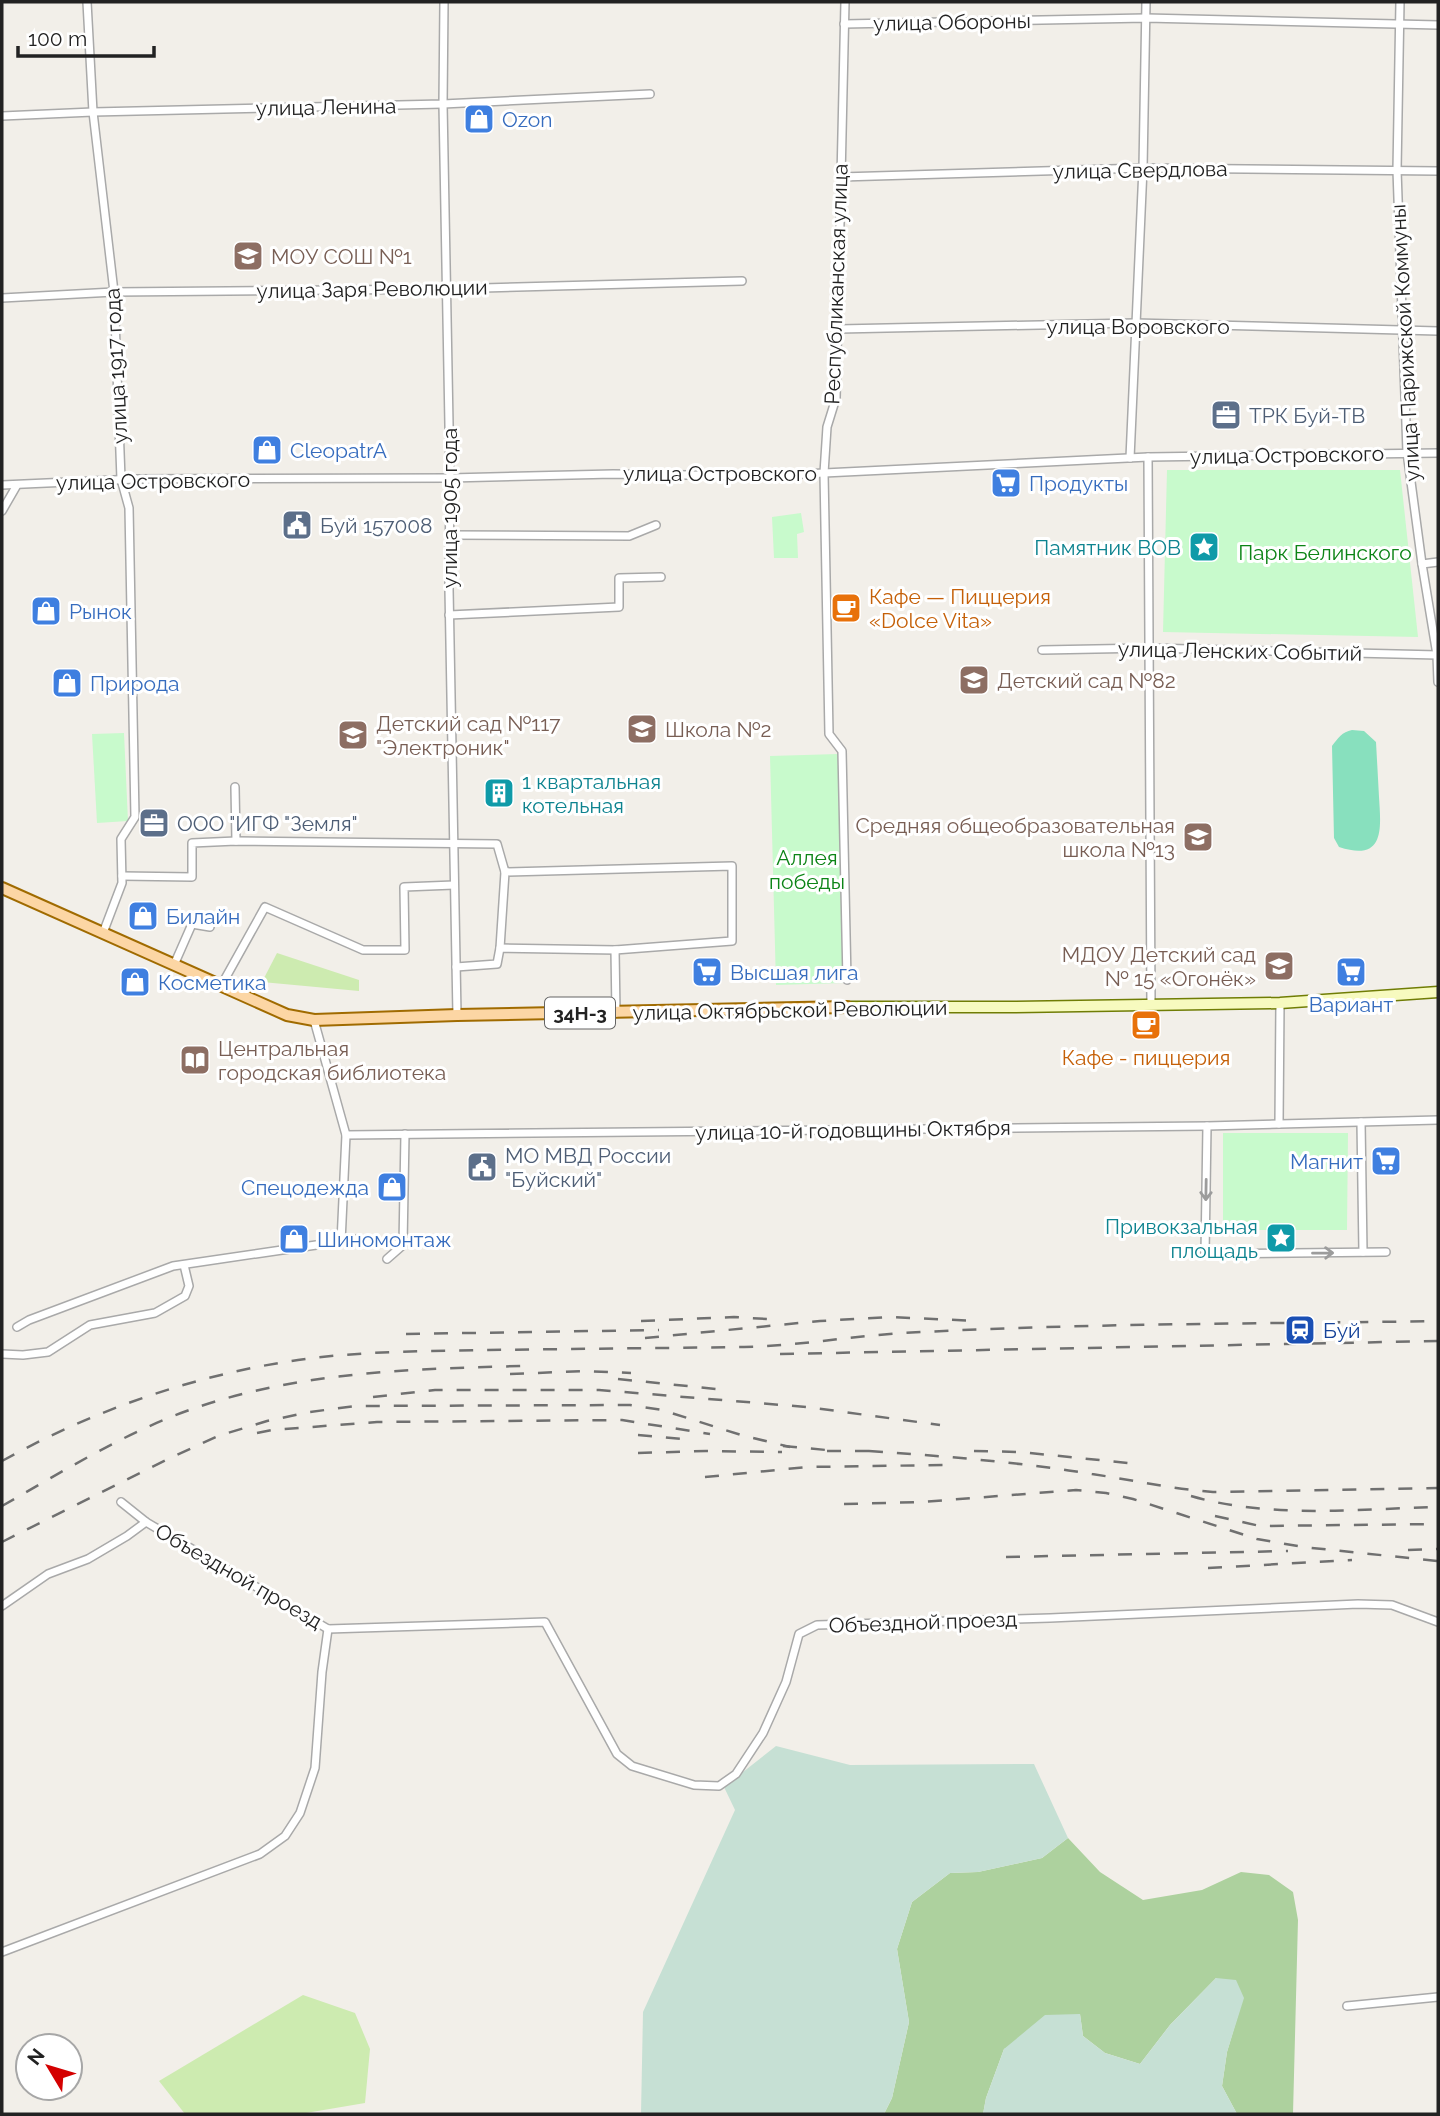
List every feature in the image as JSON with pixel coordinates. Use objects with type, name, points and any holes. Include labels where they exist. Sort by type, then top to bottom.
[{"type":"main road","name":"улица Октябрьской Революции","points":[[2,888],[287,1015],[314,1020],[846,1007]]},
{"type":"street","name":"улица 1917 года","points":[[87,2],[93,112],[114,292],[121,479],[129,508],[135,817],[121,839],[122,883],[103,933]]},
{"type":"street","name":"улица 1905 года","points":[[444,2],[443,104],[450,478],[449,615],[457,1015]]},
{"type":"street","name":"Республиканская улица","points":[[845,2],[836,398],[827,427],[824,473],[830,734],[842,751],[847,981]]},
{"type":"street","points":[[1130,458],[1143,169],[1146,2]]},
{"type":"street","name":"улица Парижской Коммуны","points":[[1400,2],[1398,170],[1401,331],[1407,452],[1438,655],[1438,682]]},
{"type":"street","name":"улица Обороны","points":[[844,24],[1146,18],[1438,25]]},
{"type":"street","name":"улица Ленина","points":[[2,116],[443,104],[650,94]]},
{"type":"street","name":"улица Свердлова","points":[[841,177],[1143,169],[1438,171]]},
{"type":"street","name":"улица Заря Революции","points":[[2,298],[114,292],[447,289],[742,281]]},
{"type":"street","name":"улица Воровского","points":[[839,329],[1135,323],[1438,331]]},
{"type":"street","name":"улица Островского","points":[[2,485],[121,479],[763,475],[1148,457],[1438,453]]},
{"type":"street","points":[[1148,457],[1151,1005]]},
{"type":"street","points":[[2,511],[17,485]]},
{"type":"street","points":[[449,535],[629,536],[656,525]]},
{"type":"street","points":[[1422,564],[1438,562]]},
{"type":"street","points":[[449,615],[619,607],[619,578],[661,577]]},
{"type":"street","name":"улица Ленских Событий","points":[[1042,650],[1149,648],[1438,655]]},
{"type":"street","points":[[234,788],[236,841]]},
{"type":"street","points":[[122,876],[192,877],[192,843],[236,841],[497,844],[505,872],[497,964],[456,967]]},
{"type":"street","points":[[500,948],[617,950],[732,941],[732,866],[505,872]]},
{"type":"street","points":[[221,986],[265,907],[363,950],[405,950],[404,887],[454,885]]},
{"type":"street","points":[[174,965],[192,924],[210,927]]},
{"type":"street","points":[[616,1013],[617,950]]},
{"type":"street","name":"улица Октябрьской Революции","points":[[846,1007],[1280,1003],[1438,992]]},
{"type":"street","points":[[1279,1124],[1280,1003]]},
{"type":"street","points":[[314,1020],[346,1135],[341,1242]]},
{"type":"street","name":"улица 10-й годовщины Октября","points":[[346,1135],[1207,1126],[1438,1120]]},
{"type":"street","points":[[1361,1122],[1363,1252]]},
{"type":"street","points":[[1207,1126],[1205,1254],[1387,1252]]},
{"type":"street","points":[[387,1259],[403,1245],[405,1135]]},
{"type":"street","points":[[17,1327],[29,1320],[173,1266],[357,1239],[403,1245]]},
{"type":"street","points":[[2,1354],[48,1352],[90,1325],[155,1313],[184,1296],[189,1286],[184,1265]]},
{"type":"street","name":"Объездной проезд","points":[[121,1502],[146,1522],[328,1629],[545,1622],[617,1754],[632,1766],[694,1785],[719,1786],[736,1774],[763,1734],[786,1682],[799,1634],[817,1625],[1063,1618],[1358,1604],[1392,1605],[1438,1622]]},
{"type":"street","points":[[2,1606],[48,1574],[88,1559],[146,1522]]},
{"type":"street","points":[[2,1952],[260,1854],[285,1836],[300,1813],[314,1768],[328,1629]]},
{"type":"street","points":[[1348,2006],[1438,1997]]},
{"type":"green space","name":"Парк Белинского","points":[[1167,470],[1400,470],[1418,637],[1163,632]]},
{"type":"green space","points":[[801,513],[804,532],[797,534],[798,558],[774,558],[772,517]]},
{"type":"green space","points":[[1352,730],[1364,731],[1376,742],[1379,831],[1377,840],[1365,850],[1339,847],[1334,838],[1332,746],[1343,734]]},
{"type":"green space","points":[[124,733],[128,821],[97,823],[92,734]]},
{"type":"green space","name":"Аллея победы","points":[[838,754],[844,983],[776,985],[770,756]]},
{"type":"green space","points":[[277,953],[359,980],[359,991],[262,982]]},
{"type":"green space","points":[[1223,1133],[1348,1133],[1347,1230],[1223,1230]]},
{"type":"green space","points":[[776,1746],[850,1765],[1034,1764],[1068,1838],[1042,1858],[978,1872],[950,1873],[912,1902],[897,1949],[909,2022],[892,2098],[884,2114],[641,2114],[643,2012],[735,1810],[724,1787]]},
{"type":"green space","points":[[1068,1838],[1100,1872],[1143,1900],[1202,1890],[1241,1872],[1269,1875],[1293,1892],[1298,1920],[1293,2114],[1237,2114],[1222,2086],[1227,2052],[1243,1998],[1216,1978],[1170,2025],[1140,2064],[1105,2053],[1083,2036],[1080,2014],[1004,2049],[983,2114],[884,2114],[892,2098],[909,2022],[897,1949],[912,1902],[950,1873],[978,1872],[1042,1858]]},
{"type":"green space","points":[[1216,1978],[1236,1980],[1244,1998],[1227,2052],[1222,2086],[1237,2114],[983,2114],[1004,2049],[1045,2015],[1080,2014],[1083,2036],[1105,2053],[1140,2064],[1170,2025]]},
{"type":"green space","points":[[303,1995],[355,2013],[370,2049],[365,2103],[300,2114],[185,2114],[159,2081]]},
{"type":"railway","points":[[641,1321],[734,1317],[767,1319]]},
{"type":"railway","points":[[645,1338],[889,1317],[980,1321]]},
{"type":"railway","points":[[2,1461],[72,1426],[146,1397],[221,1375],[322,1357],[417,1351],[764,1346],[904,1333],[1037,1327],[1438,1321]]},
{"type":"railway","points":[[406,1334],[659,1330]]},
{"type":"railway","points":[[780,1354],[1438,1341]]},
{"type":"railway","points":[[2,1506],[135,1433],[222,1399],[349,1375],[522,1366]]},
{"type":"railway","points":[[510,1374],[585,1371],[631,1373]]},
{"type":"railway","points":[[618,1379],[716,1389]]},
{"type":"railway","points":[[373,1397],[435,1390],[599,1390],[807,1407],[940,1425]]},
{"type":"railway","points":[[2,1542],[218,1436],[267,1421],[355,1406],[630,1405],[662,1410],[790,1447]]},
{"type":"railway","points":[[257,1433],[377,1422],[622,1420],[710,1434]]},
{"type":"railway","points":[[638,1435],[684,1439]]},
{"type":"railway","points":[[783,1446],[837,1451]]},
{"type":"railway","points":[[827,1451],[876,1451]]},
{"type":"railway","points":[[869,1451],[1036,1466],[1213,1492],[1438,1488]]},
{"type":"railway","points":[[974,1451],[1020,1452],[1128,1463]]},
{"type":"railway","points":[[638,1453],[782,1452]]},
{"type":"railway","points":[[705,1477],[807,1467],[943,1465]]},
{"type":"railway","points":[[844,1504],[922,1502],[1076,1490],[1133,1499],[1257,1539],[1303,1547],[1438,1561]]},
{"type":"railway","points":[[1191,1496],[1252,1508],[1283,1510],[1438,1507]]},
{"type":"railway","points":[[1215,1516],[1260,1526],[1438,1524]]},
{"type":"railway","points":[[1408,1550],[1438,1549]]},
{"type":"railway","points":[[1006,1557],[1288,1551]]},
{"type":"railway","points":[[1208,1568],[1352,1560]]},
{"type":"place","name":"Ozon","points":[[479,119]]},
{"type":"place","name":"МОУ СОШ №1","points":[[248,256]]},
{"type":"place","name":"ТРК Буй-ТВ","points":[[1226,415]]},
{"type":"place","name":"CleopatrA","points":[[267,450]]},
{"type":"place","name":"Продукты","points":[[1006,483]]},
{"type":"place","name":"Буй 157008","points":[[297,525]]},
{"type":"place","name":"Памятник ВОВ","points":[[1204,547]]},
{"type":"place","name":"Кафе — Пиццерия «Dolce Vita»","points":[[846,608]]},
{"type":"place","name":"Рынок","points":[[46,611]]},
{"type":"place","name":"Детский сад №82","points":[[974,680]]},
{"type":"place","name":"Природа","points":[[67,683]]},
{"type":"place","name":"Школа №2","points":[[642,729]]},
{"type":"place","name":"Детский сад №117 \"Электроник\"","points":[[353,735]]},
{"type":"place","name":"1 квартальная котельная","points":[[499,793]]},
{"type":"place","name":"ООО \"ИГФ \"Земля\"","points":[[154,823]]},
{"type":"place","name":"Средняя общеобразовательная школа №13","points":[[1198,837]]},
{"type":"place","name":"Билайн","points":[[143,916]]},
{"type":"place","name":"МДОУ Детский сад № 15 «Огонёк»","points":[[1279,966]]},
{"type":"place","name":"Высшая лига","points":[[707,972]]},
{"type":"place","name":"Вариант","points":[[1351,972]]},
{"type":"place","name":"Косметика","points":[[135,982]]},
{"type":"place","name":"Кафе - пиццерия","points":[[1146,1025]]},
{"type":"place","name":"Центральная городская библиотека","points":[[195,1060]]},
{"type":"place","name":"Магнит","points":[[1386,1161]]},
{"type":"place","name":"МО МВД России \"Буйский\"","points":[[482,1167]]},
{"type":"place","name":"Спецодежда","points":[[392,1187]]},
{"type":"place","name":"Привокзальная площадь","points":[[1281,1238]]},
{"type":"place","name":"Шиномонтаж","points":[[294,1239]]},
{"type":"place","name":"Буй","points":[[1300,1330]]}]
